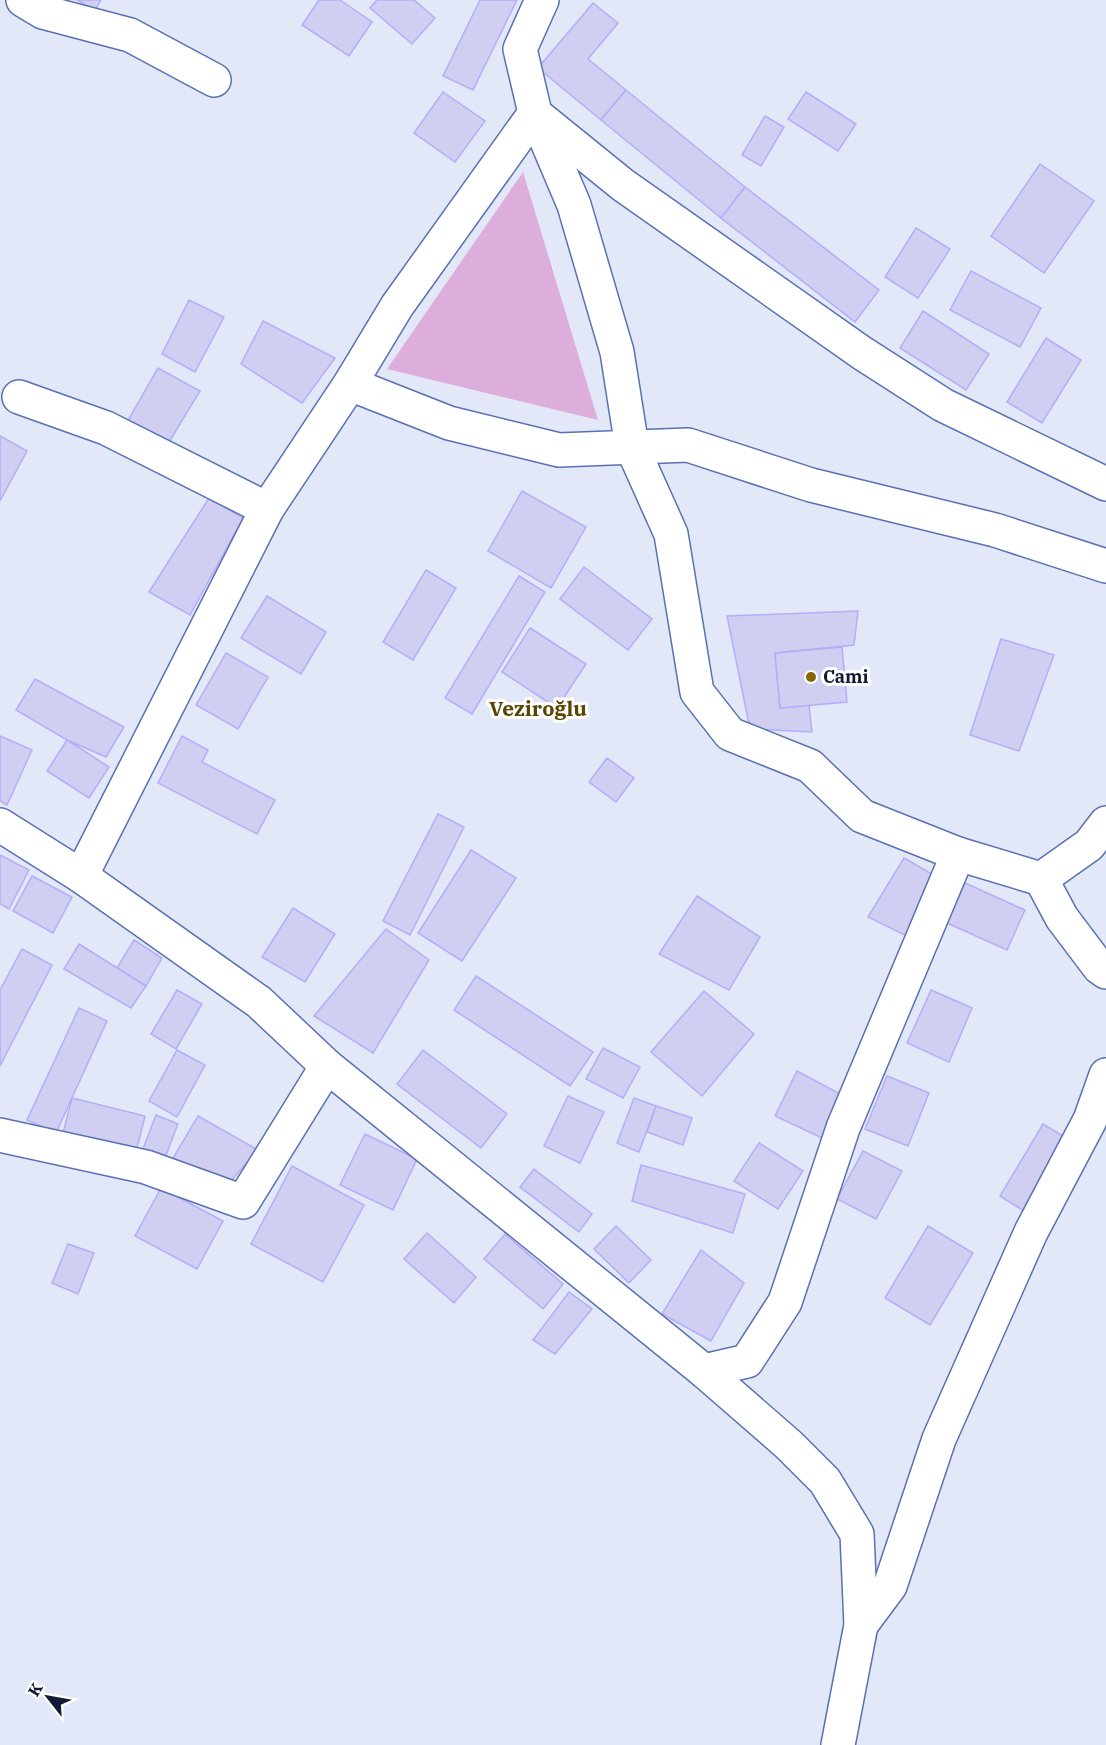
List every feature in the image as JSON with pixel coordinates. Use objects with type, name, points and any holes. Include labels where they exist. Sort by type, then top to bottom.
[{"type":"street","points":[[23,0],[43,12],[130,35],[214,80]]},
{"type":"street","points":[[542,0],[520,49],[535,114],[574,205],[617,352],[632,447],[671,534],[697,692],[730,734],[810,766],[862,816],[958,854],[1041,879],[1062,918],[1099,967],[1106,972]]},
{"type":"street","points":[[81,876],[267,509],[350,384],[397,306],[535,114]]},
{"type":"street","points":[[535,114],[623,185],[862,353],[943,405],[1106,484]]},
{"type":"street","points":[[350,384],[449,423],[559,450],[688,445],[811,485],[995,530],[1106,566]]},
{"type":"street","points":[[19,397],[106,428],[267,509]]},
{"type":"street","points":[[1041,879],[1089,845],[1106,823]]},
{"type":"street","points":[[0,825],[81,876],[259,1002],[327,1066],[704,1371],[789,1445],[825,1481],[857,1534],[861,1624],[838,1745]]},
{"type":"street","points":[[704,1371],[747,1361],[785,1302],[843,1128],[958,854]]},
{"type":"street","points":[[0,1135],[146,1167],[243,1202],[327,1066]]},
{"type":"street","points":[[861,1624],[890,1586],[939,1439],[1031,1232],[1090,1120],[1106,1075]]},
{"type":"shaded area","points":[[523,172],[598,420],[387,369]]},
{"type":"building","points":[[77,0],[101,0],[95,10]]},
{"type":"building","points":[[319,0],[340,0],[372,22],[349,56],[302,25]]},
{"type":"building","points":[[377,0],[414,0],[435,18],[412,44],[370,8]]},
{"type":"building","points":[[480,0],[517,0],[473,90],[443,76]]},
{"type":"building","points":[[593,3],[618,23],[588,59],[626,90],[601,120],[538,68]]},
{"type":"building","points":[[626,90],[745,187],[721,218],[601,120]]},
{"type":"building","points":[[443,92],[485,121],[455,162],[414,133]]},
{"type":"building","points":[[806,92],[856,124],[838,151],[788,119]]},
{"type":"building","points":[[765,116],[784,127],[761,166],[742,155]]},
{"type":"building","points":[[1040,164],[1094,201],[1044,273],[991,236]]},
{"type":"building","points":[[745,187],[879,290],[855,322],[721,218]]},
{"type":"building","points":[[916,228],[950,249],[918,298],[885,277]]},
{"type":"building","points":[[971,271],[1041,308],[1020,347],[950,310]]},
{"type":"building","points":[[189,300],[224,317],[195,372],[162,354]]},
{"type":"building","points":[[923,311],[989,354],[966,390],[900,348]]},
{"type":"building","points":[[263,321],[335,358],[302,403],[241,364]]},
{"type":"building","points":[[1046,338],[1081,360],[1042,423],[1007,402]]},
{"type":"building","points":[[158,368],[200,391],[169,442],[126,424]]},
{"type":"building","points":[[0,436],[27,451],[0,501]]},
{"type":"building","points":[[522,491],[586,527],[551,588],[488,551]]},
{"type":"building","points":[[209,498],[243,518],[190,615],[149,592]]},
{"type":"building","points":[[584,567],[652,619],[628,650],[560,599]]},
{"type":"building","points":[[426,570],[456,588],[413,660],[383,642]]},
{"type":"building","points":[[519,576],[545,592],[472,714],[445,698]]},
{"type":"building","points":[[267,596],[326,632],[301,674],[241,638]]},
{"type":"building","points":[[858,611],[854,645],[775,653],[780,708],[809,705],[812,732],[750,729],[727,616]]},
{"type":"building","points":[[530,628],[586,664],[557,708],[502,672]]},
{"type":"building","points":[[1001,639],[1054,655],[1019,751],[970,735]]},
{"type":"building","name":"Cami","points":[[842,647],[847,702],[780,708],[775,653]]},
{"type":"building","points":[[226,653],[268,677],[238,729],[196,705]]},
{"type":"building","points":[[35,679],[124,727],[106,757],[67,740],[16,710]]},
{"type":"building","points":[[0,736],[32,750],[7,805],[0,801]]},
{"type":"building","points":[[182,736],[208,750],[202,762],[275,800],[257,834],[158,783]]},
{"type":"building","points":[[67,740],[109,767],[89,798],[47,771]]},
{"type":"building","points":[[607,758],[634,778],[616,802],[589,782]]},
{"type":"building","points":[[438,814],[464,827],[410,935],[383,921]]},
{"type":"building","points":[[471,850],[516,878],[462,961],[418,933]]},
{"type":"building","points":[[0,855],[29,870],[9,909],[0,904]]},
{"type":"building","points":[[904,858],[939,878],[909,937],[868,917]]},
{"type":"building","points":[[32,876],[72,897],[53,933],[13,911]]},
{"type":"building","points":[[965,883],[1025,910],[1007,950],[947,923]]},
{"type":"building","points":[[697,896],[760,937],[729,990],[659,954]]},
{"type":"building","points":[[293,908],[335,934],[305,982],[262,957]]},
{"type":"building","points":[[386,929],[429,960],[373,1053],[314,1016]]},
{"type":"building","points":[[134,940],[162,958],[146,986],[117,968]]},
{"type":"building","points":[[79,944],[146,986],[131,1008],[64,969]]},
{"type":"building","points":[[22,949],[52,965],[0,1066],[0,990]]},
{"type":"building","points":[[476,976],[593,1052],[570,1086],[454,1010]]},
{"type":"building","points":[[177,990],[202,1004],[176,1049],[151,1034]]},
{"type":"building","points":[[931,990],[972,1008],[949,1062],[907,1043]]},
{"type":"building","points":[[704,991],[754,1034],[702,1096],[651,1052]]},
{"type":"building","points":[[79,1008],[107,1021],[56,1133],[27,1120]]},
{"type":"building","points":[[603,1048],[640,1067],[623,1098],[586,1079]]},
{"type":"building","points":[[177,1050],[205,1065],[177,1117],[149,1101]]},
{"type":"building","points":[[423,1050],[507,1114],[481,1148],[397,1084]]},
{"type":"building","points":[[797,1071],[842,1095],[822,1138],[775,1116]]},
{"type":"building","points":[[887,1076],[929,1093],[908,1146],[865,1129]]},
{"type":"building","points":[[568,1096],[604,1112],[580,1163],[544,1146]]},
{"type":"building","points":[[72,1098],[145,1116],[136,1152],[63,1133]]},
{"type":"building","points":[[634,1098],[656,1106],[639,1152],[617,1143]]},
{"type":"building","points":[[656,1106],[692,1118],[683,1145],[647,1132]]},
{"type":"building","points":[[156,1115],[178,1124],[163,1163],[141,1154]]},
{"type":"building","points":[[198,1116],[258,1150],[231,1181],[169,1165]]},
{"type":"building","points":[[1043,1124],[1068,1139],[1024,1211],[1000,1196]]},
{"type":"building","points":[[365,1134],[417,1159],[393,1210],[340,1185]]},
{"type":"building","points":[[759,1143],[803,1171],[778,1209],[734,1181]]},
{"type":"building","points":[[863,1151],[902,1171],[876,1219],[837,1199]]},
{"type":"building","points":[[641,1165],[745,1194],[733,1233],[632,1201]]},
{"type":"building","points":[[292,1166],[364,1205],[323,1282],[251,1244]]},
{"type":"building","points":[[534,1169],[592,1214],[579,1232],[520,1187]]},
{"type":"building","points":[[161,1188],[223,1221],[197,1269],[135,1236]]},
{"type":"building","points":[[616,1226],[651,1260],[629,1283],[594,1249]]},
{"type":"building","points":[[928,1226],[973,1253],[930,1325],[885,1298]]},
{"type":"building","points":[[427,1233],[476,1277],[454,1303],[404,1259]]},
{"type":"building","points":[[505,1234],[563,1284],[543,1309],[484,1259]]},
{"type":"building","points":[[68,1244],[94,1253],[78,1294],[52,1283]]},
{"type":"building","points":[[701,1250],[744,1283],[711,1341],[662,1314]]},
{"type":"building","points":[[569,1292],[592,1309],[555,1354],[533,1340]]},
{"type":"place","name":"Cami","points":[[811,677]]},
{"type":"district","name":"Veziroğlu","points":[[538,709]]}]
